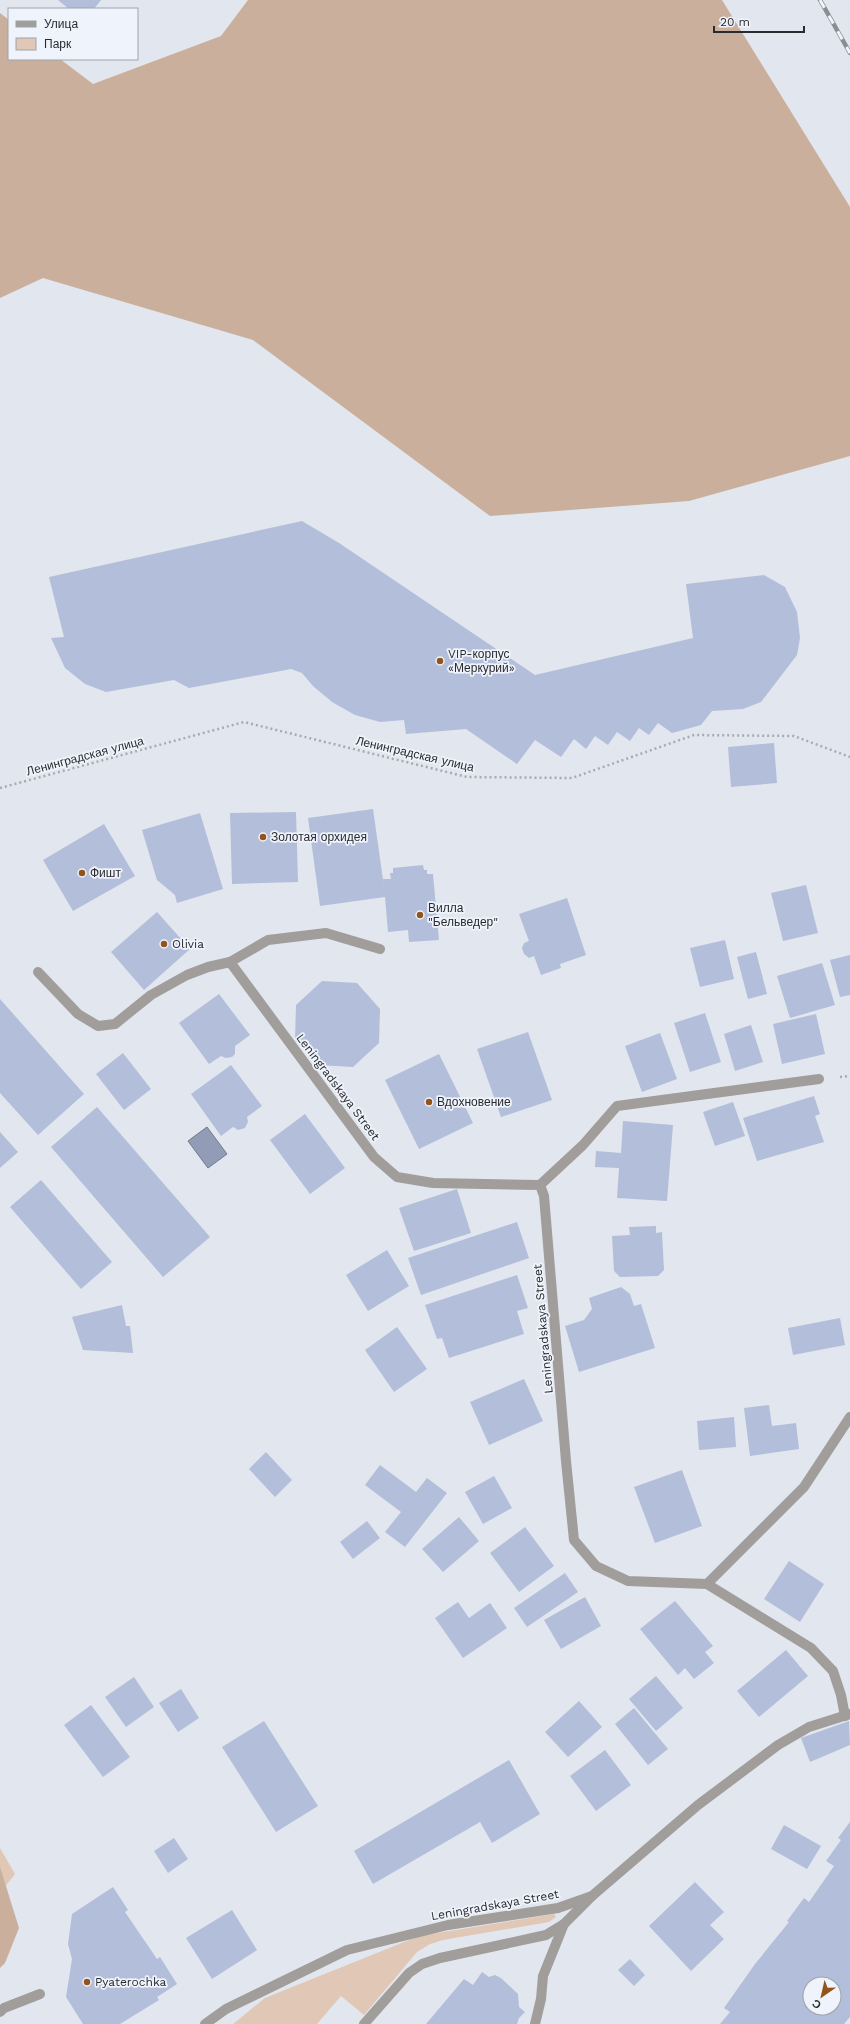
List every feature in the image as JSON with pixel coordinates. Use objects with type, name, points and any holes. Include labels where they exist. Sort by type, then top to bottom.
[{"type":"street","points":[[38,972],[78,1014],[98,1026],[115,1024],[151,995],[187,975],[208,967],[230,962],[268,940],[326,933],[380,949]]},
{"type":"street","name":"Leningradskaya Street","points":[[206,2024],[226,2009],[347,1950],[448,1925],[558,1908],[592,1896],[698,1805],[778,1745],[809,1727],[847,1715],[833,1672],[811,1648],[707,1584],[628,1581],[596,1566],[574,1540],[544,1196],[540,1185],[432,1183],[397,1177],[374,1157],[230,962]]},
{"type":"street","points":[[540,1185],[583,1145],[617,1106],[819,1079]]},
{"type":"street","points":[[707,1584],[804,1487],[850,1417]]},
{"type":"street","points":[[364,2024],[409,1973],[422,1964],[440,1958],[546,1935],[564,1924],[592,1896]]},
{"type":"street","points":[[535,2024],[541,1999],[543,1976],[564,1924]]},
{"type":"street","points":[[0,2012],[4,2008],[40,1994]]},
{"type":"path","name":"Ленинградская улица","points":[[0,788],[244,722],[467,777],[572,778],[694,735],[794,736],[850,757]]},
{"type":"green space","points":[[0,1848],[15,1874],[0,1893]]},
{"type":"green space","points":[[554,1914],[556,1917],[549,1922],[443,1940],[430,1944],[417,1952],[364,2015],[341,1996],[317,2024],[233,2024],[265,1998],[419,1936]]},
{"type":"shaded area","points":[[248,0],[722,0],[850,207],[850,456],[689,501],[490,516],[253,340],[43,278],[0,298],[0,13],[8,19],[8,60],[61,60],[93,84],[221,36]]},
{"type":"shaded area","points":[[0,1867],[19,1928],[5,1963],[0,1968]]},
{"type":"water","points":[[207,1127],[227,1154],[208,1168],[188,1141]]},
{"type":"building","points":[[58,0],[101,0],[95,8],[68,8]]},
{"type":"building","points":[[302,521],[339,543],[535,675],[693,638],[686,584],[764,575],[785,587],[797,612],[800,638],[797,655],[761,702],[743,709],[712,711],[701,725],[672,733],[658,723],[649,735],[639,728],[630,741],[617,732],[608,745],[595,736],[586,749],[574,739],[561,757],[535,740],[517,764],[466,729],[406,734],[404,720],[380,722],[355,715],[332,702],[313,686],[302,673],[291,669],[189,688],[174,680],[106,692],[85,684],[65,668],[51,638],[64,637],[49,577]]},
{"type":"building","points":[[774,743],[777,783],[731,787],[728,747]]},
{"type":"building","points":[[373,809],[384,887],[383,879],[391,879],[390,873],[393,873],[393,868],[423,865],[424,870],[427,870],[427,874],[433,874],[439,940],[409,942],[408,930],[388,932],[385,897],[320,906],[308,818]]},
{"type":"building","points":[[296,812],[298,882],[232,884],[230,813]]},
{"type":"building","points":[[200,813],[223,889],[177,903],[175,895],[157,880],[142,830]]},
{"type":"building","points":[[104,824],[135,876],[73,911],[43,860]]},
{"type":"building","points":[[806,885],[818,933],[783,941],[771,893]]},
{"type":"building","points":[[567,898],[586,955],[560,964],[561,968],[541,975],[534,956],[529,958],[524,954],[522,948],[524,943],[529,941],[519,914]]},
{"type":"building","points":[[157,912],[190,949],[144,990],[111,952]]},
{"type":"building","points":[[725,940],[734,979],[700,987],[690,948]]},
{"type":"building","points":[[756,952],[767,994],[748,999],[737,957]]},
{"type":"building","points":[[850,955],[850,995],[840,997],[830,960]]},
{"type":"building","points":[[822,963],[835,1005],[790,1018],[777,976]]},
{"type":"building","points":[[322,981],[357,983],[380,1009],[379,1043],[353,1067],[318,1065],[295,1040],[296,1005]]},
{"type":"building","points":[[219,994],[250,1035],[235,1046],[235,1054],[232,1057],[226,1058],[221,1056],[209,1064],[179,1023]]},
{"type":"building","points":[[0,999],[84,1094],[38,1135],[0,1093]]},
{"type":"building","points":[[705,1013],[721,1062],[690,1072],[674,1023]]},
{"type":"building","points":[[816,1014],[825,1054],[782,1064],[773,1024]]},
{"type":"building","points":[[751,1025],[763,1062],[735,1071],[724,1034]]},
{"type":"building","points":[[528,1032],[552,1100],[501,1117],[477,1049]]},
{"type":"building","points":[[660,1033],[677,1079],[642,1092],[625,1046]]},
{"type":"building","points":[[123,1053],[151,1089],[124,1110],[96,1074]]},
{"type":"building","name":"Вдохновение","points":[[439,1054],[473,1123],[419,1149],[385,1080]]},
{"type":"building","points":[[231,1065],[262,1106],[247,1117],[248,1122],[245,1128],[238,1130],[233,1127],[221,1136],[191,1094]]},
{"type":"building","points":[[814,1096],[820,1114],[815,1116],[824,1142],[757,1161],[743,1118]]},
{"type":"building","points":[[733,1102],[745,1136],[715,1146],[703,1112]]},
{"type":"building","points":[[97,1107],[210,1237],[163,1277],[51,1147]]},
{"type":"building","points":[[305,1114],[345,1168],[310,1194],[270,1140]]},
{"type":"building","points":[[623,1121],[673,1125],[667,1201],[617,1198],[619,1168],[595,1167],[596,1151],[621,1153]]},
{"type":"building","points":[[0,1132],[18,1152],[0,1168]]},
{"type":"building","points":[[41,1180],[112,1262],[81,1289],[10,1207]]},
{"type":"building","points":[[457,1189],[471,1233],[414,1251],[399,1208]]},
{"type":"building","points":[[517,1222],[529,1258],[421,1295],[408,1258]]},
{"type":"building","points":[[656,1226],[656,1233],[662,1232],[664,1270],[658,1276],[620,1277],[614,1271],[612,1236],[630,1235],[629,1227]]},
{"type":"building","points":[[387,1250],[409,1286],[368,1311],[346,1275]]},
{"type":"building","points":[[517,1275],[528,1308],[517,1311],[524,1334],[449,1358],[442,1338],[437,1339],[425,1305]]},
{"type":"building","points":[[621,1287],[630,1294],[634,1306],[641,1304],[655,1348],[579,1372],[565,1326],[584,1320],[592,1309],[589,1298]]},
{"type":"building","points":[[122,1305],[126,1326],[130,1326],[133,1353],[83,1350],[72,1317]]},
{"type":"building","points":[[840,1318],[845,1345],[793,1355],[788,1328]]},
{"type":"building","points":[[397,1327],[427,1369],[394,1392],[365,1350]]},
{"type":"building","points":[[524,1379],[543,1421],[489,1445],[470,1402]]},
{"type":"building","points":[[769,1405],[772,1426],[796,1423],[799,1449],[750,1456],[744,1408]]},
{"type":"building","points":[[734,1417],[736,1447],[699,1450],[697,1421]]},
{"type":"building","points":[[266,1452],[292,1480],[275,1497],[249,1469]]},
{"type":"building","points":[[380,1465],[416,1492],[427,1478],[447,1493],[405,1547],[385,1532],[401,1512],[365,1485]]},
{"type":"building","points":[[682,1470],[702,1526],[655,1543],[634,1487]]},
{"type":"building","points":[[494,1476],[512,1508],[483,1524],[465,1492]]},
{"type":"building","points":[[459,1517],[479,1541],[443,1572],[422,1549]]},
{"type":"building","points":[[367,1521],[380,1538],[353,1559],[340,1542]]},
{"type":"building","points":[[525,1527],[554,1566],[519,1592],[490,1553]]},
{"type":"building","points":[[789,1561],[824,1584],[800,1622],[764,1599]]},
{"type":"building","points":[[565,1573],[578,1592],[527,1627],[514,1608]]},
{"type":"building","points":[[585,1597],[601,1626],[561,1649],[544,1620]]},
{"type":"building","points":[[675,1601],[713,1646],[705,1652],[714,1663],[694,1679],[685,1668],[678,1675],[640,1629]]},
{"type":"building","points":[[458,1602],[469,1618],[490,1603],[507,1628],[463,1658],[435,1618]]},
{"type":"building","points":[[786,1650],[808,1676],[759,1717],[737,1691]]},
{"type":"building","points":[[656,1676],[683,1708],[656,1731],[629,1699]]},
{"type":"building","points":[[134,1677],[154,1707],[126,1727],[105,1697]]},
{"type":"building","points":[[181,1689],[199,1718],[178,1732],[159,1703]]},
{"type":"building","points":[[579,1701],[602,1727],[568,1757],[545,1732]]},
{"type":"building","points":[[91,1705],[130,1757],[103,1777],[64,1725]]},
{"type":"building","points":[[634,1708],[668,1749],[648,1765],[615,1724]]},
{"type":"building","points":[[264,1721],[318,1806],[276,1832],[222,1747]]},
{"type":"building","points":[[849,1721],[850,1745],[810,1762],[801,1738]]},
{"type":"building","points":[[605,1750],[631,1785],[596,1811],[570,1776]]},
{"type":"building","points":[[509,1760],[540,1814],[492,1843],[480,1822],[373,1884],[354,1851]]},
{"type":"building","points":[[850,1822],[850,2017],[844,2024],[720,2024],[730,2012],[724,2008],[755,1964],[789,1922],[787,1921],[804,1898],[809,1902],[834,1866],[826,1861],[841,1840],[838,1838]]},
{"type":"building","points":[[784,1825],[821,1846],[807,1869],[771,1849]]},
{"type":"building","points":[[174,1838],[188,1859],[168,1873],[154,1851]]},
{"type":"building","points":[[695,1882],[724,1912],[710,1925],[724,1939],[691,1971],[649,1926]]},
{"type":"building","points":[[113,1887],[128,1910],[125,1912],[157,1959],[160,1957],[177,1984],[157,1997],[159,2000],[120,2024],[83,2024],[66,1997],[72,1959],[68,1944],[72,1914]]},
{"type":"building","points":[[232,1910],[257,1950],[212,1979],[186,1938]]},
{"type":"building","points":[[630,1959],[645,1975],[634,1986],[618,1970]]},
{"type":"building","points":[[482,1972],[489,1977],[495,1975],[501,1978],[518,1994],[519,2007],[525,2012],[519,2018],[517,2024],[426,2024],[464,1979],[473,1985]]},
{"type":"railway","points":[[820,0],[850,53]]},
{"type":"place","name":"VIP-корпус «Меркурий»","points":[[440,661]]},
{"type":"place","name":"Золотая орхидея","points":[[263,837]]},
{"type":"place","name":"Фишт","points":[[82,873]]},
{"type":"place","name":"Вилла \"Бельведер\"","points":[[420,915]]},
{"type":"place","name":"Olivia","points":[[164,944]]},
{"type":"place","name":"Вдохновение","points":[[429,1102]]},
{"type":"place","name":"Pyaterochka","points":[[87,1982]]}]
